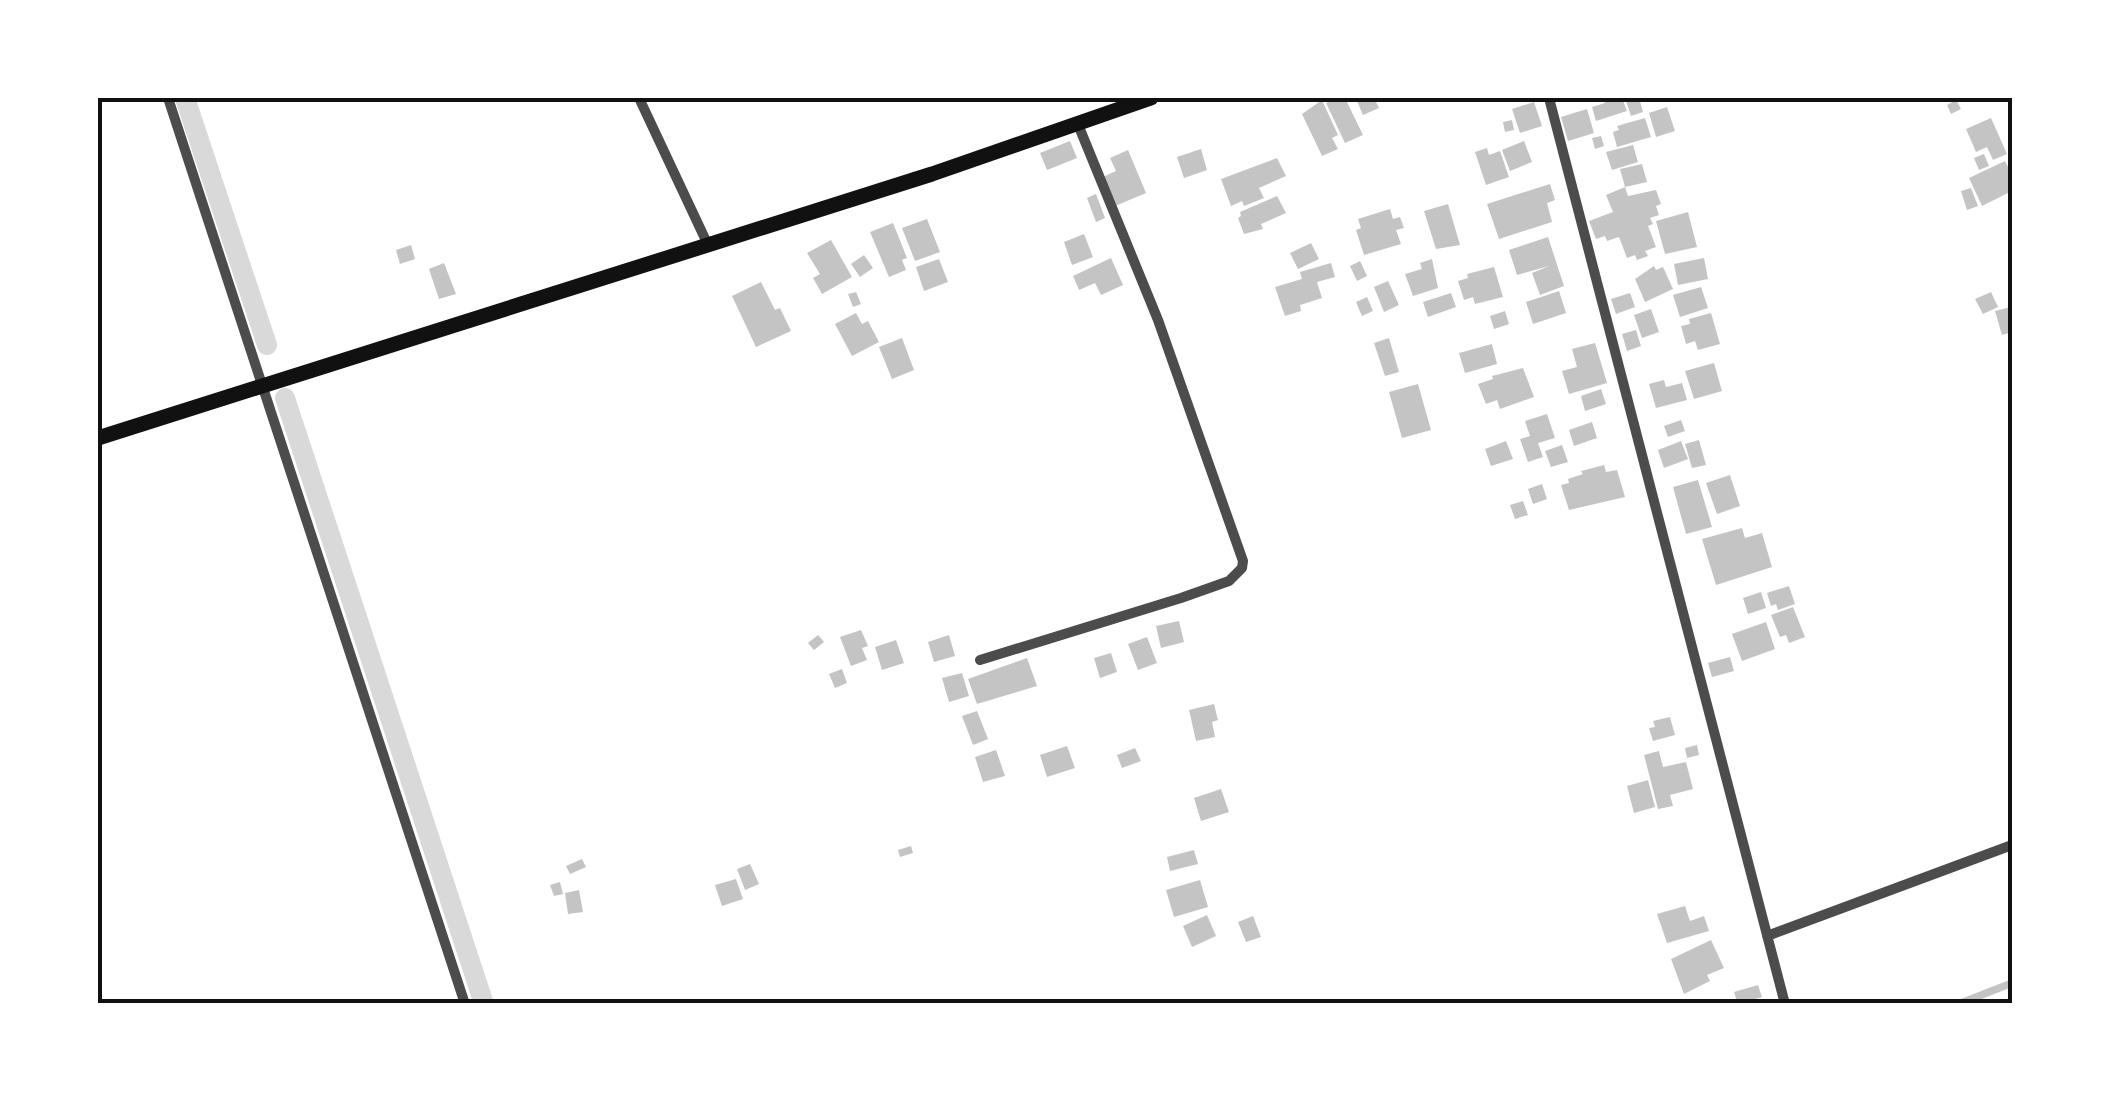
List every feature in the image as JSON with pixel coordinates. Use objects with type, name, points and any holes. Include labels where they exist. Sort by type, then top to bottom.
[{"type":"main road","points":[[98,438],[932,174],[1151,98]]},
{"type":"street","points":[[168,98],[465,1004]]},
{"type":"street","points":[[639,98],[708,245]]},
{"type":"street","points":[[1549,98],[1784,1004]]},
{"type":"street","points":[[980,660],[1181,598],[1229,581],[1242,568],[1243,561],[1158,320],[1077,121]]},
{"type":"street","points":[[1767,936],[2012,846]]},
{"type":"building","points":[[1345,98],[1363,135],[1345,143],[1326,103]]},
{"type":"building","points":[[1374,98],[1379,108],[1363,115],[1356,99]]},
{"type":"building","points":[[1603,98],[1622,98],[1627,111],[1596,121],[1592,107],[1605,103]]},
{"type":"building","points":[[1625,98],[1639,98],[1643,112],[1631,116]]},
{"type":"building","points":[[1322,100],[1338,135],[1332,138],[1338,149],[1322,156],[1302,114]]},
{"type":"building","points":[[1956,100],[1961,109],[1951,114],[1947,105]]},
{"type":"building","points":[[1534,102],[1542,126],[1520,133],[1512,109]]},
{"type":"building","points":[[1667,107],[1675,131],[1656,137],[1649,113]]},
{"type":"building","points":[[1587,109],[1594,133],[1568,141],[1561,117]]},
{"type":"building","points":[[1645,118],[1651,137],[1617,147],[1613,132],[1619,130],[1617,126]]},
{"type":"building","points":[[1991,118],[2007,154],[1993,160],[1987,147],[1976,152],[1966,129]]},
{"type":"building","points":[[1512,120],[1514,130],[1505,132],[1503,122]]},
{"type":"building","points":[[1601,136],[1604,146],[1595,149],[1592,138]]},
{"type":"building","points":[[1070,141],[1077,158],[1047,170],[1040,153]]},
{"type":"building","points":[[1524,141],[1532,162],[1510,171],[1502,150]]},
{"type":"building","points":[[1633,145],[1638,162],[1612,170],[1606,152]]},
{"type":"building","points":[[1487,148],[1489,155],[1500,151],[1509,177],[1486,185],[1475,152]]},
{"type":"building","points":[[1201,149],[1207,170],[1184,178],[1177,157]]},
{"type":"building","points":[[1128,150],[1146,193],[1115,206],[1103,177],[1116,171],[1110,158]]},
{"type":"building","points":[[1984,154],[1989,166],[1979,170],[1974,158]]},
{"type":"building","points":[[1277,158],[1286,176],[1259,188],[1264,198],[1244,206],[1242,201],[1231,206],[1221,179]]},
{"type":"building","points":[[2005,161],[2012,175],[2012,191],[1982,206],[1969,178]]},
{"type":"building","points":[[1642,164],[1647,182],[1625,187],[1620,169]]},
{"type":"building","points":[[1550,184],[1555,200],[1547,203],[1552,222],[1499,239],[1487,204]]},
{"type":"building","points":[[1625,187],[1628,196],[1656,190],[1661,204],[1656,206],[1659,215],[1650,218],[1653,224],[1648,226],[1656,247],[1637,260],[1635,255],[1627,258],[1619,237],[1596,239],[1589,221],[1613,212],[1606,195]]},
{"type":"building","points":[[1971,188],[1978,206],[1967,210],[1961,191]]},
{"type":"building","points":[[1096,194],[1105,218],[1096,222],[1087,198]]},
{"type":"building","points":[[1277,196],[1286,213],[1261,224],[1263,229],[1244,234],[1238,218],[1240,212]]},
{"type":"building","points":[[1448,204],[1460,245],[1436,249],[1424,211]]},
{"type":"building","points":[[1390,209],[1393,219],[1400,217],[1404,228],[1396,230],[1401,244],[1364,255],[1356,230],[1361,228],[1358,219]]},
{"type":"building","points":[[1688,212],[1697,247],[1665,254],[1656,221]]},
{"type":"building","points":[[927,219],[940,252],[915,261],[902,228]]},
{"type":"building","points":[[893,223],[907,258],[902,260],[906,270],[889,277],[870,232]]},
{"type":"building","points":[[1084,234],[1093,257],[1072,265],[1064,242]]},
{"type":"building","points":[[1548,237],[1564,286],[1540,295],[1532,273],[1549,266],[1517,275],[1509,250]]},
{"type":"building","points":[[831,240],[852,277],[822,294],[813,278],[820,274],[807,253]]},
{"type":"building","points":[[1311,243],[1319,259],[1298,269],[1290,253]]},
{"type":"building","points":[[411,245],[415,259],[400,264],[396,250]]},
{"type":"building","points":[[864,255],[873,268],[860,277],[851,264]]},
{"type":"building","points":[[1111,258],[1123,285],[1101,295],[1095,283],[1079,290],[1073,276]]},
{"type":"building","points":[[1704,258],[1708,279],[1678,285],[1674,264]]},
{"type":"building","points":[[939,259],[948,282],[924,291],[916,267]]},
{"type":"building","points":[[1432,259],[1438,288],[1413,296],[1405,274],[1422,269],[1420,263]]},
{"type":"building","points":[[1360,261],[1367,276],[1357,281],[1350,266]]},
{"type":"building","points":[[444,263],[456,294],[439,299],[429,269]]},
{"type":"building","points":[[1331,263],[1335,277],[1317,282],[1322,298],[1300,305],[1301,311],[1285,316],[1275,287],[1302,279],[1300,272]]},
{"type":"building","points":[[1654,266],[1656,270],[1663,267],[1673,289],[1645,302],[1635,279]]},
{"type":"building","points":[[1494,267],[1503,297],[1475,304],[1473,297],[1464,300],[1458,281],[1468,278],[1467,274]]},
{"type":"building","points":[[1388,281],[1399,305],[1384,312],[1374,287]]},
{"type":"building","points":[[761,282],[791,331],[756,347],[732,296]]},
{"type":"building","points":[[1701,287],[1708,308],[1680,317],[1673,295]]},
{"type":"building","points":[[1559,291],[1566,313],[1533,324],[1526,302]]},
{"type":"building","points":[[856,292],[861,304],[853,307],[848,294]]},
{"type":"building","points":[[1991,292],[1998,307],[1983,314],[1975,299]]},
{"type":"building","points":[[1451,293],[1456,307],[1428,317],[1423,302]]},
{"type":"building","points":[[1630,293],[1635,307],[1616,314],[1611,299]]},
{"type":"building","points":[[1367,297],[1373,311],[1362,316],[1356,302]]},
{"type":"building","points":[[2011,307],[2012,332],[2002,335],[1995,311]]},
{"type":"building","points":[[1651,309],[1659,332],[1642,338],[1634,315]]},
{"type":"building","points":[[1505,311],[1509,324],[1494,329],[1490,316]]},
{"type":"building","points":[[856,313],[862,324],[868,321],[879,342],[852,356],[835,324]]},
{"type":"building","points":[[1711,313],[1720,344],[1698,350],[1695,341],[1686,344],[1681,326],[1690,324],[1689,319]]},
{"type":"building","points":[[1636,330],[1641,346],[1627,351],[1622,334]]},
{"type":"building","points":[[902,338],[914,370],[892,379],[879,347]]},
{"type":"building","points":[[1389,338],[1399,372],[1385,376],[1374,343]]},
{"type":"building","points":[[1595,343],[1607,383],[1569,394],[1562,371],[1577,367],[1572,349]]},
{"type":"building","points":[[1492,344],[1497,364],[1465,373],[1459,353]]},
{"type":"building","points":[[1714,363],[1722,391],[1694,399],[1685,371]]},
{"type":"building","points":[[1523,368],[1534,397],[1500,409],[1497,400],[1486,404],[1478,384]]},
{"type":"building","points":[[1664,380],[1666,387],[1682,383],[1687,400],[1656,408],[1649,384]]},
{"type":"building","points":[[1418,384],[1431,430],[1402,438],[1389,392]]},
{"type":"building","points":[[1601,389],[1606,404],[1585,411],[1581,396]]},
{"type":"building","points":[[1547,414],[1555,438],[1538,443],[1543,457],[1528,462],[1520,439],[1530,436],[1525,421]]},
{"type":"building","points":[[1681,420],[1685,431],[1668,437],[1664,426]]},
{"type":"building","points":[[1592,422],[1597,438],[1574,446],[1569,430]]},
{"type":"building","points":[[1699,440],[1706,465],[1692,468],[1685,444]]},
{"type":"building","points":[[1506,441],[1513,459],[1491,466],[1485,449]]},
{"type":"building","points":[[1681,441],[1688,459],[1664,468],[1658,450]]},
{"type":"building","points":[[1562,445],[1568,462],[1551,467],[1545,451]]},
{"type":"building","points":[[1604,465],[1606,472],[1617,470],[1625,497],[1569,510],[1561,485],[1583,474],[1581,471]]},
{"type":"building","points":[[1730,475],[1740,506],[1717,514],[1706,483]]},
{"type":"building","points":[[1698,480],[1712,527],[1686,534],[1673,487]]},
{"type":"building","points":[[1542,484],[1547,499],[1533,504],[1528,489]]},
{"type":"building","points":[[1523,501],[1528,515],[1515,519],[1510,505]]},
{"type":"building","points":[[1742,528],[1745,538],[1762,533],[1772,567],[1716,585],[1702,539]]},
{"type":"building","points":[[1789,586],[1795,604],[1778,610],[1776,604],[1771,606],[1767,593]]},
{"type":"building","points":[[1761,592],[1766,608],[1748,614],[1743,598]]},
{"type":"building","points":[[1793,607],[1805,637],[1789,643],[1786,635],[1780,637],[1771,615]]},
{"type":"building","points":[[1179,621],[1184,642],[1161,648],[1156,626]]},
{"type":"building","points":[[1766,622],[1775,649],[1742,661],[1732,634]]},
{"type":"building","points":[[861,630],[868,646],[862,648],[867,660],[851,666],[840,637]]},
{"type":"building","points":[[818,635],[824,642],[814,650],[808,643]]},
{"type":"building","points":[[949,635],[955,656],[934,662],[928,642]]},
{"type":"building","points":[[1147,637],[1157,663],[1138,670],[1128,644]]},
{"type":"building","points":[[896,640],[904,663],[882,670],[875,647]]},
{"type":"building","points":[[1111,653],[1117,672],[1100,678],[1094,658]]},
{"type":"building","points":[[1730,657],[1734,671],[1712,677],[1708,663]]},
{"type":"building","points":[[1027,658],[1037,686],[977,704],[968,679]]},
{"type":"building","points":[[842,669],[847,683],[835,688],[829,674]]},
{"type":"building","points":[[962,673],[969,696],[949,702],[942,678]]},
{"type":"building","points":[[1214,704],[1218,720],[1212,722],[1215,737],[1196,741],[1189,710]]},
{"type":"building","points":[[977,711],[988,739],[973,745],[962,716]]},
{"type":"building","points":[[1670,717],[1675,735],[1653,741],[1649,728],[1655,727],[1653,721]]},
{"type":"building","points":[[1697,745],[1699,755],[1687,758],[1685,748]]},
{"type":"building","points":[[1067,746],[1075,768],[1047,777],[1040,755]]},
{"type":"building","points":[[1135,748],[1141,761],[1122,768],[1117,755]]},
{"type":"building","points":[[996,750],[1005,776],[983,782],[975,757]]},
{"type":"building","points":[[1659,751],[1663,767],[1686,762],[1693,789],[1670,795],[1673,806],[1658,809],[1644,755]]},
{"type":"building","points":[[1648,780],[1655,807],[1634,813],[1627,786]]},
{"type":"building","points":[[1221,789],[1229,812],[1201,821],[1194,798]]},
{"type":"building","points":[[911,846],[913,853],[900,857],[898,850]]},
{"type":"building","points":[[1194,850],[1198,864],[1170,871],[1167,857]]},
{"type":"building","points":[[582,859],[586,867],[570,874],[566,866]]},
{"type":"building","points":[[750,864],[759,884],[745,890],[737,869]]},
{"type":"building","points":[[736,879],[743,899],[722,906],[715,885]]},
{"type":"building","points":[[1200,880],[1208,907],[1174,917],[1166,890]]},
{"type":"building","points":[[560,882],[563,894],[554,896],[550,885]]},
{"type":"building","points":[[579,890],[583,912],[568,914],[565,893]]},
{"type":"building","points":[[1685,906],[1690,921],[1704,916],[1709,931],[1667,943],[1657,914]]},
{"type":"building","points":[[1207,915],[1216,936],[1192,947],[1183,926]]},
{"type":"building","points":[[1253,916],[1261,937],[1246,942],[1238,922]]},
{"type":"building","points":[[1711,940],[1724,968],[1707,975],[1710,981],[1684,994],[1671,959]]},
{"type":"building","points":[[2012,979],[2012,987],[1969,1004],[1948,1004]]},
{"type":"building","points":[[1758,985],[1762,997],[1738,1004],[1734,992]]},
{"type":"waterway","points":[[185,98],[267,345]]},
{"type":"waterway","points":[[285,398],[484,1004]]}]
